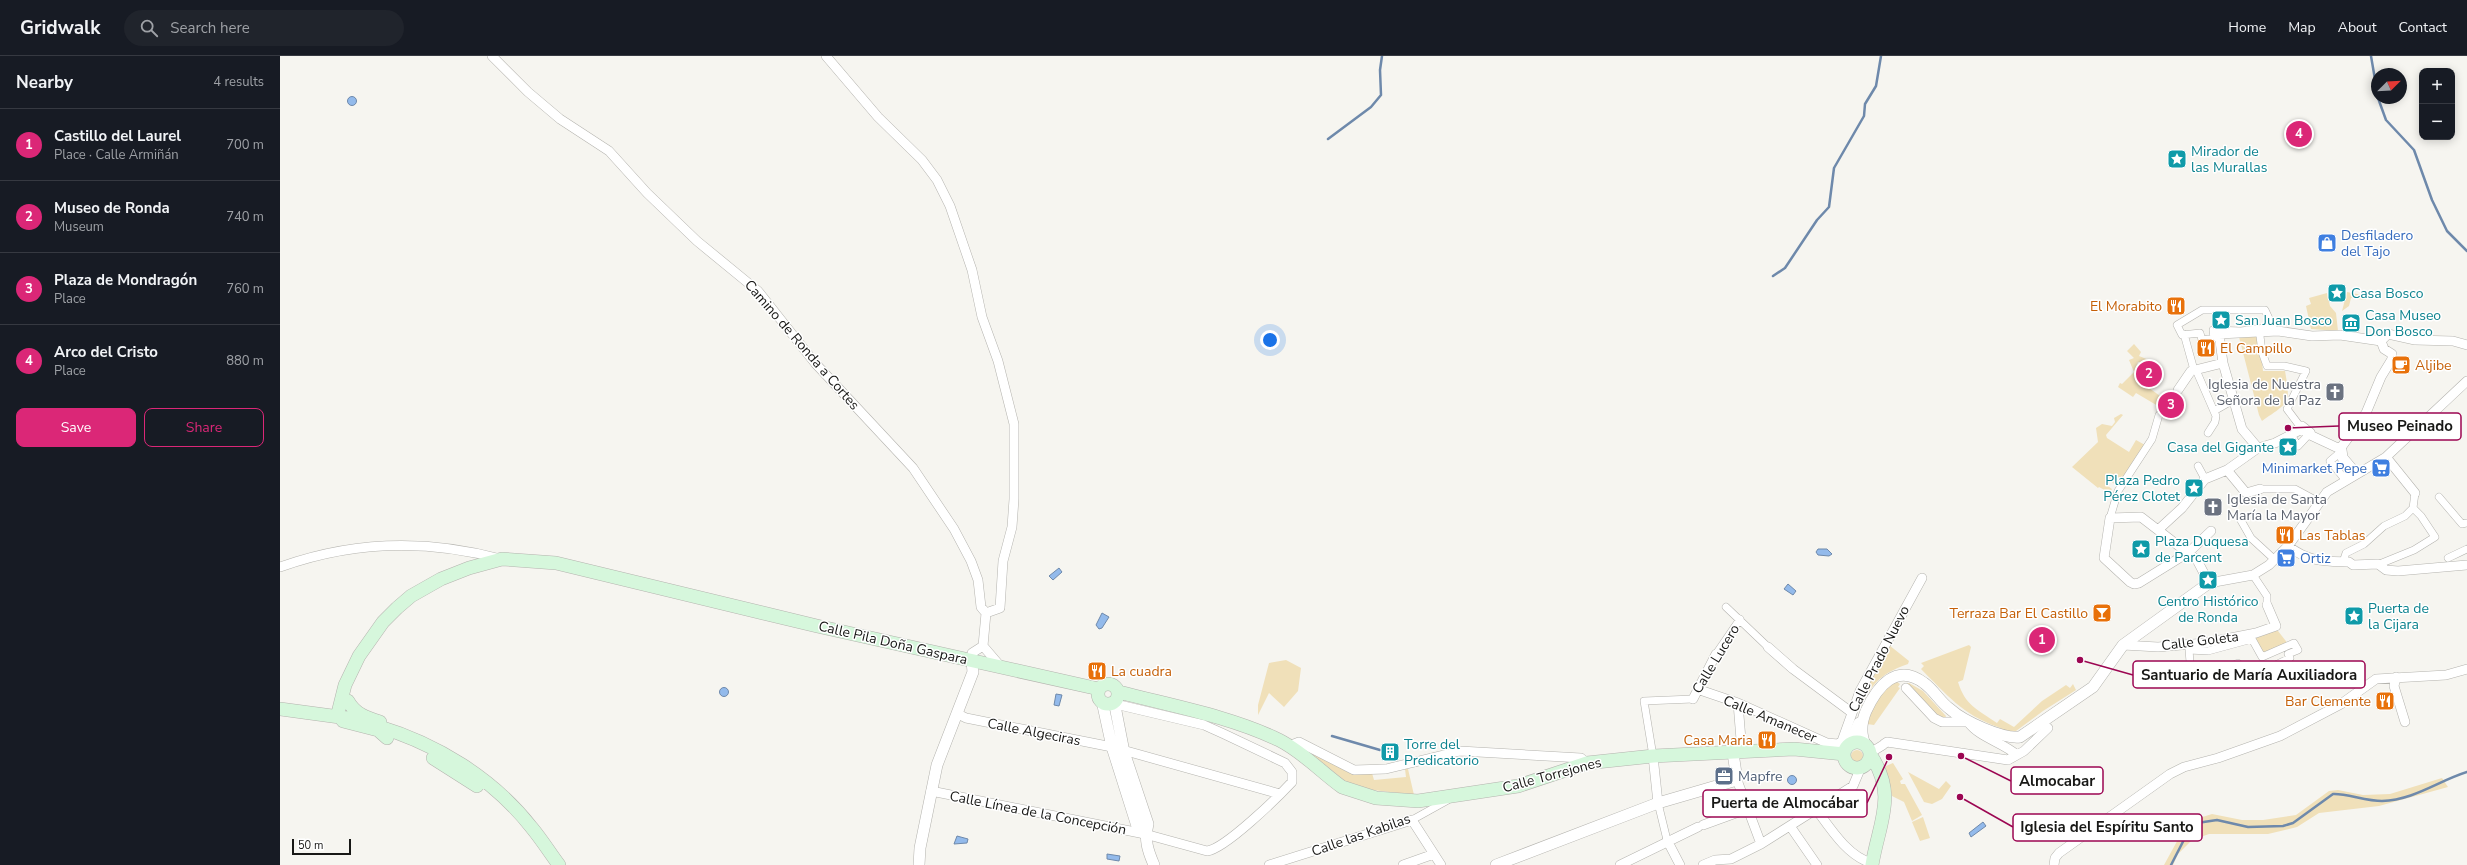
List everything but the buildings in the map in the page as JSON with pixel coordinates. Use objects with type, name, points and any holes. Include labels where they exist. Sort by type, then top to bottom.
[{"type":"main road","name":"Calle Pila Doña Gaspara","points":[[343,702],[350,678],[369,640],[383,622],[411,596],[440,579],[468,568],[502,559],[556,563],[688,595],[968,657],[1110,699],[1238,724],[1289,746],[1329,778]]},
{"type":"main road","points":[[321,713],[343,702]]},
{"type":"main road","points":[[343,702],[338,713],[343,721],[378,730],[387,738]]},
{"type":"main road","points":[[343,702],[362,716],[398,728],[409,737]]},
{"type":"main road","points":[[280,709],[321,713],[364,722],[409,737],[453,759],[500,793],[532,827],[557,862]]},
{"type":"main road","points":[[280,714],[337,720],[341,717]]},
{"type":"main road","points":[[280,718],[325,722],[387,738],[435,759],[472,782],[505,809],[557,862]]},
{"type":"main road","points":[[1872,864],[1884,814],[1885,786],[1881,773],[1869,751],[1859,742],[1846,746],[1849,765],[1862,767],[1879,777],[1885,786]]},
{"type":"main road","name":"Calle Torrejones","points":[[1329,778],[1351,792],[1376,798],[1418,801],[1518,786],[1587,763],[1653,756],[1739,754],[1846,746]]},
{"type":"main road","points":[[1862,767],[1868,762],[1869,751]]},
{"type":"street","name":"Camino de Ronda a Cortes","points":[[492,56],[555,114],[609,152],[647,193],[697,241],[758,291],[814,363],[913,468],[954,529],[971,561],[978,580],[981,607],[986,613]]},
{"type":"street","points":[[826,56],[878,117],[922,160],[936,180],[950,206],[972,270],[982,317],[998,362],[1014,424],[1012,527],[1003,561],[1000,608],[986,613],[983,646],[1002,668]]},
{"type":"street","points":[[2184,334],[2200,333],[2202,340],[2214,338],[2213,330],[2241,331],[2273,327],[2265,310],[2202,310],[2177,325],[2182,335],[2184,334],[2194,370],[2214,410],[2215,422],[2208,433]]},
{"type":"street","points":[[2258,448],[2242,429],[2235,399],[2223,363],[2219,334],[2278,331],[2312,336],[2340,335],[2381,341]]},
{"type":"street","points":[[2381,341],[2388,334],[2415,340],[2453,340],[2467,345]]},
{"type":"street","points":[[2260,336],[2264,362],[2267,366],[2306,371],[2286,409],[2304,430],[2341,450],[2351,475]]},
{"type":"street","points":[[2341,450],[2366,413],[2381,376],[2392,359],[2392,354],[2384,349],[2381,341]]},
{"type":"street","points":[[2178,390],[2194,370],[2223,363]]},
{"type":"street","points":[[1866,713],[1862,732],[1869,751],[1887,742],[1909,744],[1941,752],[2008,760],[2017,755],[2047,724],[2093,687],[2123,645],[2209,583],[2253,575],[2276,560],[2327,492],[2351,475],[2386,457],[2467,381]]},
{"type":"street","points":[[2214,410],[2235,399]]},
{"type":"street","points":[[2159,415],[2152,439],[2118,491],[2110,518],[2104,558],[2134,584],[2189,552],[2212,531]]},
{"type":"street","points":[[2158,530],[2182,508],[2205,479],[2228,470],[2258,448],[2275,443],[2291,434],[2304,430]]},
{"type":"street","points":[[2291,434],[2298,446],[2304,430]]},
{"type":"street","points":[[2382,563],[2414,550],[2435,537],[2413,508],[2414,493],[2386,457]]},
{"type":"street","points":[[2198,466],[2205,479]]},
{"type":"street","points":[[2228,470],[2246,493],[2260,489],[2295,490],[2319,502]]},
{"type":"street","points":[[2439,497],[2462,524],[2467,523]]},
{"type":"street","points":[[2343,562],[2346,553],[2364,544],[2384,526],[2405,516],[2413,508]]},
{"type":"street","points":[[2110,518],[2141,517],[2189,552],[2197,560],[2209,583]]},
{"type":"street","points":[[2238,517],[2251,538],[2276,560]]},
{"type":"street","points":[[280,567],[321,555],[394,544],[448,549],[502,559]]},
{"type":"street","points":[[2288,546],[2303,557],[2343,562],[2353,565],[2378,564],[2386,570],[2398,571],[2467,565]]},
{"type":"street","points":[[2448,558],[2467,549]]},
{"type":"street","points":[[2253,575],[2267,596],[2267,605]]},
{"type":"street","name":"Calle Prado Nuevo","points":[[1846,746],[1851,712],[1860,691],[1922,578]]},
{"type":"street","name":"Calle Goleta","points":[[2123,645],[2158,647],[2205,643],[2256,633],[2276,626],[2267,605]]},
{"type":"street","points":[[1726,607],[1793,669],[1851,712]]},
{"type":"street","name":"Calle Lucero","points":[[1693,699],[1716,654],[1740,619]]},
{"type":"street","points":[[2252,639],[2262,658],[2294,642],[2298,650],[2288,654],[2290,658],[2254,676],[2249,676],[2238,663],[2226,669],[2227,673],[2194,676],[2191,674],[2189,650],[2206,651],[2236,645],[2252,639]]},
{"type":"street","points":[[919,865],[920,848],[937,765],[973,672],[968,657],[983,646]]},
{"type":"street","points":[[2054,865],[2059,853],[2170,774],[2184,767],[2218,758],[2280,736],[2341,704],[2376,679],[2446,675],[2467,670]]},
{"type":"street","points":[[1846,746],[1861,718],[1866,713],[1882,685],[1896,676],[1908,676],[1924,682],[1949,709],[1968,722],[1978,733],[2002,744],[2017,755]]},
{"type":"street","points":[[2396,678],[2394,686],[2405,722]]},
{"type":"street","points":[[1906,688],[1934,718],[1942,722],[1968,722],[2013,738],[2020,737],[2047,724]]},
{"type":"street","name":"Calle Amanecer","points":[[1697,689],[1738,704],[1832,744],[1846,746]]},
{"type":"street","points":[[1110,699],[1112,748],[1137,826],[1145,834]]},
{"type":"street","points":[[1110,699],[1124,752],[1148,824],[1145,834],[1146,845],[1154,865]]},
{"type":"street","name":"Calle Línea de la Concepción","points":[[931,791],[1145,834],[1199,850],[1214,850],[1228,841],[1292,782],[1292,772],[1285,763],[1204,725],[1110,699]]},
{"type":"street","points":[[1680,865],[1667,840],[1658,803],[1653,756],[1644,701],[1693,699]]},
{"type":"street","points":[[1738,704],[1739,754],[1737,780],[1747,809],[1762,844]]},
{"type":"street","name":"Calle Algeciras","points":[[958,714],[966,718],[1112,748],[1280,794]]},
{"type":"street","points":[[1806,749],[1808,734]]},
{"type":"street","points":[[1289,746],[1299,742],[1354,770],[1386,769],[1460,752],[1581,758],[1587,763]]},
{"type":"street","points":[[1739,754],[1804,754],[1831,756],[1840,760],[1850,769],[1851,782],[1767,836],[1761,834],[1743,786],[1738,759],[1739,754]]},
{"type":"street","points":[[1703,865],[1715,860],[1731,859],[1762,844],[1853,786],[1862,767]]},
{"type":"street","points":[[1496,865],[1658,803],[1737,780]]},
{"type":"street","name":"Calle las Kabilas","points":[[1269,865],[1412,820],[1451,797]]},
{"type":"street","points":[[1620,865],[1667,840],[1747,809]]},
{"type":"street","points":[[1816,809],[1854,854],[1862,861],[1872,864]]},
{"type":"street","points":[[1412,820],[1441,865]]},
{"type":"street","points":[[1790,826],[1817,865]]},
{"type":"street","points":[[1403,865],[1434,854]]},
{"type":"shaded area","points":[[2347,292],[2367,296],[2366,300],[2351,298],[2349,306],[2342,311]]},
{"type":"shaded area","points":[[2327,293],[2330,306],[2336,313],[2338,331],[2311,329],[2306,306],[2311,304],[2309,298]]},
{"type":"shaded area","points":[[2259,335],[2263,371],[2285,371],[2288,390],[2286,402],[2283,406],[2262,421],[2259,415],[2239,337]]},
{"type":"shaded area","points":[[2134,344],[2141,352],[2139,356],[2149,360],[2148,363],[2138,362],[2135,370],[2144,374],[2143,377],[2154,381],[2149,388],[2163,398],[2158,406],[2136,393],[2133,397],[2118,387],[2120,383],[2122,384],[2134,372],[2129,360],[2134,358],[2127,351]]},
{"type":"shaded area","points":[[2121,414],[2123,415],[2106,435],[2107,438],[2129,452],[2136,440],[2145,445],[2118,486],[2108,480],[2105,484],[2112,489],[2110,493],[2099,487],[2098,488],[2072,467],[2098,442],[2096,428],[2102,424],[2112,426],[2115,422],[2114,418]]},
{"type":"shaded area","points":[[2275,630],[2278,631],[2289,645],[2262,657],[2252,639]]},
{"type":"shaded area","points":[[1889,645],[1909,661],[1908,664],[1889,672],[1882,677],[1867,695],[1858,712],[1854,710]]},
{"type":"shaded area","points":[[1969,645],[1971,647],[1963,680],[1958,682],[1964,696],[1968,701],[1997,723],[2000,719],[2014,727],[2042,701],[2066,685],[2070,688],[2073,684],[2076,690],[2043,711],[2016,731],[2014,732],[2002,729],[1965,710],[1947,695],[1921,669],[1924,666],[1921,663]]},
{"type":"shaded area","points":[[1286,660],[1301,668],[1298,691],[1284,707],[1269,693],[1258,715],[1258,705],[1269,663]]},
{"type":"shaded area","points":[[1896,681],[1900,684],[1898,687],[1900,688],[1874,725],[1867,724],[1871,712],[1878,700],[1886,689]]},
{"type":"shaded area","points":[[1909,683],[1923,691],[1946,716],[1944,721],[1905,684]]},
{"type":"shaded area","points":[[1304,748],[1372,773],[1374,780],[1406,777],[1405,769],[1408,769],[1414,795],[1365,789],[1345,781]]},
{"type":"shaded area","points":[[1857,750],[1861,752],[1863,756],[1861,760],[1857,762],[1853,760],[1851,756],[1853,752]]},
{"type":"shaded area","points":[[1893,763],[1903,779],[1900,781],[1901,784],[1905,784],[1922,815],[1912,821],[1904,802],[1892,796],[1885,769],[1886,766]]},
{"type":"shaded area","points":[[1908,772],[1939,789],[1946,781],[1951,786],[1942,799],[1932,804],[1924,802]]},
{"type":"shaded area","points":[[2442,778],[2448,787],[2379,806],[2319,813],[2297,827],[2268,834],[2209,834],[2192,840],[2178,854],[2173,865],[2164,865],[2181,834],[2193,820],[2212,814],[2242,820],[2263,820],[2296,815],[2329,791],[2338,790],[2363,795],[2390,794]]},
{"type":"shaded area","points":[[1923,817],[1930,838],[1920,841],[1912,822]]},
{"type":"water","points":[[350,97],[354,97],[356,101],[354,105],[350,105],[348,103],[348,99]]},
{"type":"water","points":[[1818,549],[1827,549],[1832,554],[1829,556],[1818,555],[1816,552]]},
{"type":"water","points":[[1059,568],[1062,572],[1053,580],[1049,576]]},
{"type":"water","points":[[1788,584],[1796,591],[1793,595],[1784,589]]},
{"type":"water","points":[[1102,613],[1109,617],[1102,628],[1099,629],[1096,625]]},
{"type":"water","points":[[722,688],[726,688],[728,692],[726,696],[722,696],[720,694],[720,690]]},
{"type":"water","points":[[1056,694],[1062,695],[1059,706],[1054,705]]},
{"type":"water","points":[[1792,775],[1797,780],[1792,785],[1787,780]]},
{"type":"water","points":[[1983,822],[1986,826],[1971,837],[1969,833]]},
{"type":"water","points":[[957,836],[968,839],[967,843],[954,844]]},
{"type":"water","points":[[1107,854],[1120,856],[1119,861],[1107,859]]},
{"type":"waterway","points":[[1328,139],[1371,107],[1381,95],[1380,70],[1382,56]]},
{"type":"waterway","points":[[1773,276],[1785,268],[1817,220],[1829,207],[1834,168],[1864,116],[1865,104],[1876,86],[1881,56]]},
{"type":"waterway","points":[[2371,56],[2373,68]]},
{"type":"waterway","points":[[2380,104],[2386,120],[2414,150],[2432,200],[2447,231],[2467,251]]},
{"type":"waterway","points":[[1332,736],[1380,750]]},
{"type":"waterway","points":[[2171,865],[2190,828],[2197,823],[2217,820],[2248,827],[2283,826],[2293,823],[2333,794],[2376,801],[2394,800],[2415,794],[2467,772]]},
{"type":"place","name":"Arco del Cristo","points":[[2299,134]]},
{"type":"place","name":"Mirador de las Murallas","points":[[2177,159]]},
{"type":"place","name":"Desfiladero del Tajo","points":[[2327,243]]},
{"type":"place","name":"Casa Bosco","points":[[2337,293]]},
{"type":"place","name":"El Morabito","points":[[2176,306]]},
{"type":"place","name":"San Juan Bosco","points":[[2221,320]]},
{"type":"place","name":"Casa Museo Don Bosco","points":[[2351,323]]},
{"type":"place","name":"El Campillo","points":[[2206,348]]},
{"type":"place","name":"Aljibe","points":[[2401,365]]},
{"type":"place","name":"Museo de Ronda","points":[[2149,374]]},
{"type":"place","name":"Iglesia de Nuestra Señora de la Paz","points":[[2335,392]]},
{"type":"place","name":"Plaza de Mondragón","points":[[2171,405]]},
{"type":"place","name":"Museo Peinado","points":[[2288,428]]},
{"type":"place","name":"Casa del Gigante","points":[[2288,447]]},
{"type":"place","name":"Minimarket Pepe","points":[[2381,468]]},
{"type":"place","name":"Plaza Pedro Pérez Clotet","points":[[2194,488]]},
{"type":"place","name":"Iglesia de Santa María la Mayor","points":[[2213,507]]},
{"type":"place","name":"Las Tablas","points":[[2285,535]]},
{"type":"place","name":"Plaza Duquesa de Parcent","points":[[2141,549]]},
{"type":"place","name":"Ortiz","points":[[2286,558]]},
{"type":"place","name":"Centro Histórico de Ronda","points":[[2208,580]]},
{"type":"place","name":"Terraza Bar El Castillo","points":[[2102,613]]},
{"type":"place","name":"Puerta de la Cijara","points":[[2354,616]]},
{"type":"place","name":"Castillo del Laurel","points":[[2042,640]]},
{"type":"place","name":"Santuario de María Auxiliadora","points":[[2080,660]]},
{"type":"place","name":"La cuadra","points":[[1097,671]]},
{"type":"place","name":"Bar Clemente","points":[[2385,701]]},
{"type":"place","name":"Casa Maria","points":[[1767,740]]},
{"type":"place","name":"Torre del Predicatorio","points":[[1390,752]]},
{"type":"place","name":"Almocabar","points":[[1961,756]]},
{"type":"place","name":"Puerta de Almocábar","points":[[1889,757]]},
{"type":"place","name":"Mapfre","points":[[1724,776]]},
{"type":"place","name":"Iglesia del Espíritu Santo","points":[[1960,797]]}]
